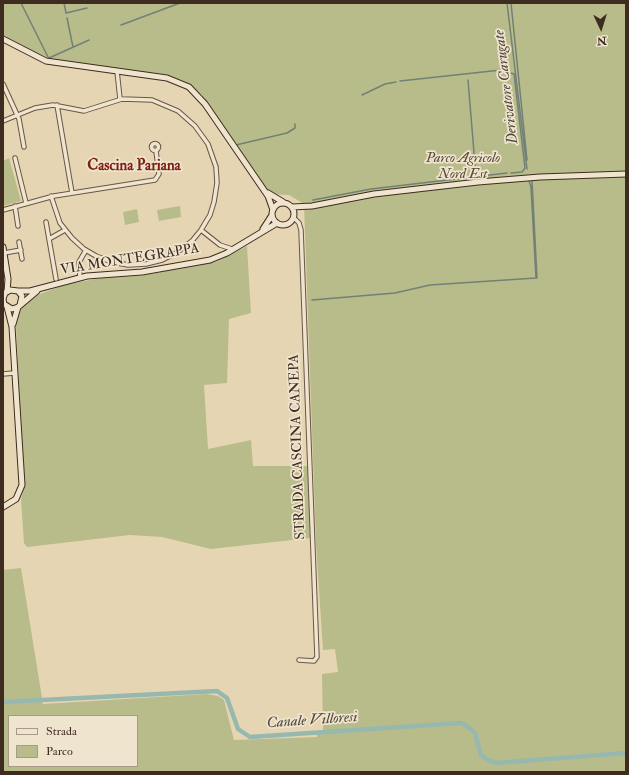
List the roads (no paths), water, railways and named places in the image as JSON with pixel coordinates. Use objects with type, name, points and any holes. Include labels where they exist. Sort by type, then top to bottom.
[{"type":"street","points":[[3,39],[46,61],[167,78],[192,89],[206,104],[263,189],[277,223],[287,225],[294,217],[312,206]]},
{"type":"street","points":[[117,71],[120,99]]},
{"type":"street","points":[[3,84],[17,115],[24,147]]},
{"type":"street","points":[[3,122],[36,108],[57,105],[84,111],[120,99],[142,98],[167,105],[188,119],[204,136],[213,158],[217,183],[212,209],[201,230],[192,241],[180,251],[162,260],[146,264],[132,265],[112,262],[86,250],[65,230],[55,213],[51,196]]},
{"type":"street","points":[[57,105],[72,193]]},
{"type":"street","points":[[3,210],[51,196],[155,180],[159,174],[156,151]]},
{"type":"street","points":[[15,158],[26,203]]},
{"type":"street","points":[[263,189],[273,198],[292,207],[312,206],[374,194],[454,184],[530,177],[626,174]]},
{"type":"street","points":[[273,213],[277,205],[284,203]]},
{"type":"street","points":[[14,206],[18,226]]},
{"type":"street","points":[[292,207],[294,217]]},
{"type":"street","name":"VIA MONTEGRAPPA","points":[[261,232],[273,213]]},
{"type":"street","name":"STRADA CASCINA CANEPA","points":[[294,217],[299,223],[301,230],[317,657],[314,661],[299,660]]},
{"type":"street","points":[[46,222],[56,279]]},
{"type":"street","name":"VIA MONTEGRAPPA","points":[[17,291],[28,291],[80,278],[142,272],[212,259],[233,249],[277,223]]},
{"type":"street","points":[[49,239],[65,230]]},
{"type":"street","points":[[201,230],[225,248],[233,249]]},
{"type":"street","points":[[19,242],[22,259]]},
{"type":"street","points":[[3,507],[16,499],[21,489],[22,482],[12,327],[3,299],[8,283],[4,250],[21,250]]},
{"type":"street","points":[[80,278],[79,262],[86,250]]},
{"type":"street","points":[[7,270],[17,291],[22,296],[12,327]]},
{"type":"street","name":"VIA MONTEGRAPPA","points":[[19,306],[28,297],[43,287]]},
{"type":"street","points":[[5,293],[17,291]]},
{"type":"street","points":[[5,306],[12,309],[19,306]]},
{"type":"street","points":[[3,374],[14,373]]},
{"type":"waterway","points":[[21,3],[48,57]]},
{"type":"waterway","points":[[64,3],[66,13],[87,8]]},
{"type":"waterway","points":[[121,25],[180,3]]},
{"type":"waterway","name":"Derivatore Carugate","points":[[507,3],[527,169]]},
{"type":"waterway","name":"Derivatore Carugate","points":[[511,3],[527,160]]},
{"type":"waterway","points":[[67,18],[73,47]]},
{"type":"waterway","points":[[49,58],[89,40]]},
{"type":"waterway","points":[[400,81],[501,70],[506,72]]},
{"type":"waterway","name":"Derivatore Carugate","points":[[511,73],[514,74],[525,168],[522,172],[511,173]]},
{"type":"waterway","points":[[468,80],[476,177]]},
{"type":"waterway","points":[[362,95],[385,84],[396,82]]},
{"type":"waterway","points":[[236,145],[287,133],[295,128],[295,124]]},
{"type":"waterway","points":[[313,200],[371,189],[507,173]]},
{"type":"waterway","points":[[312,300],[395,293],[430,285],[536,278],[531,187],[529,181]]},
{"type":"waterway","points":[[532,181],[537,278]]},
{"type":"waterway","name":"Canale Villoresi","points":[[3,702],[217,691],[227,698],[238,729],[250,737],[461,723],[475,733],[481,755],[496,763],[626,753]]},
{"type":"district","name":"Cascina Pariana","points":[[134,167]]},
{"type":"park label","name":"Parco Agricolo Nord Est","points":[[463,168]]}]
